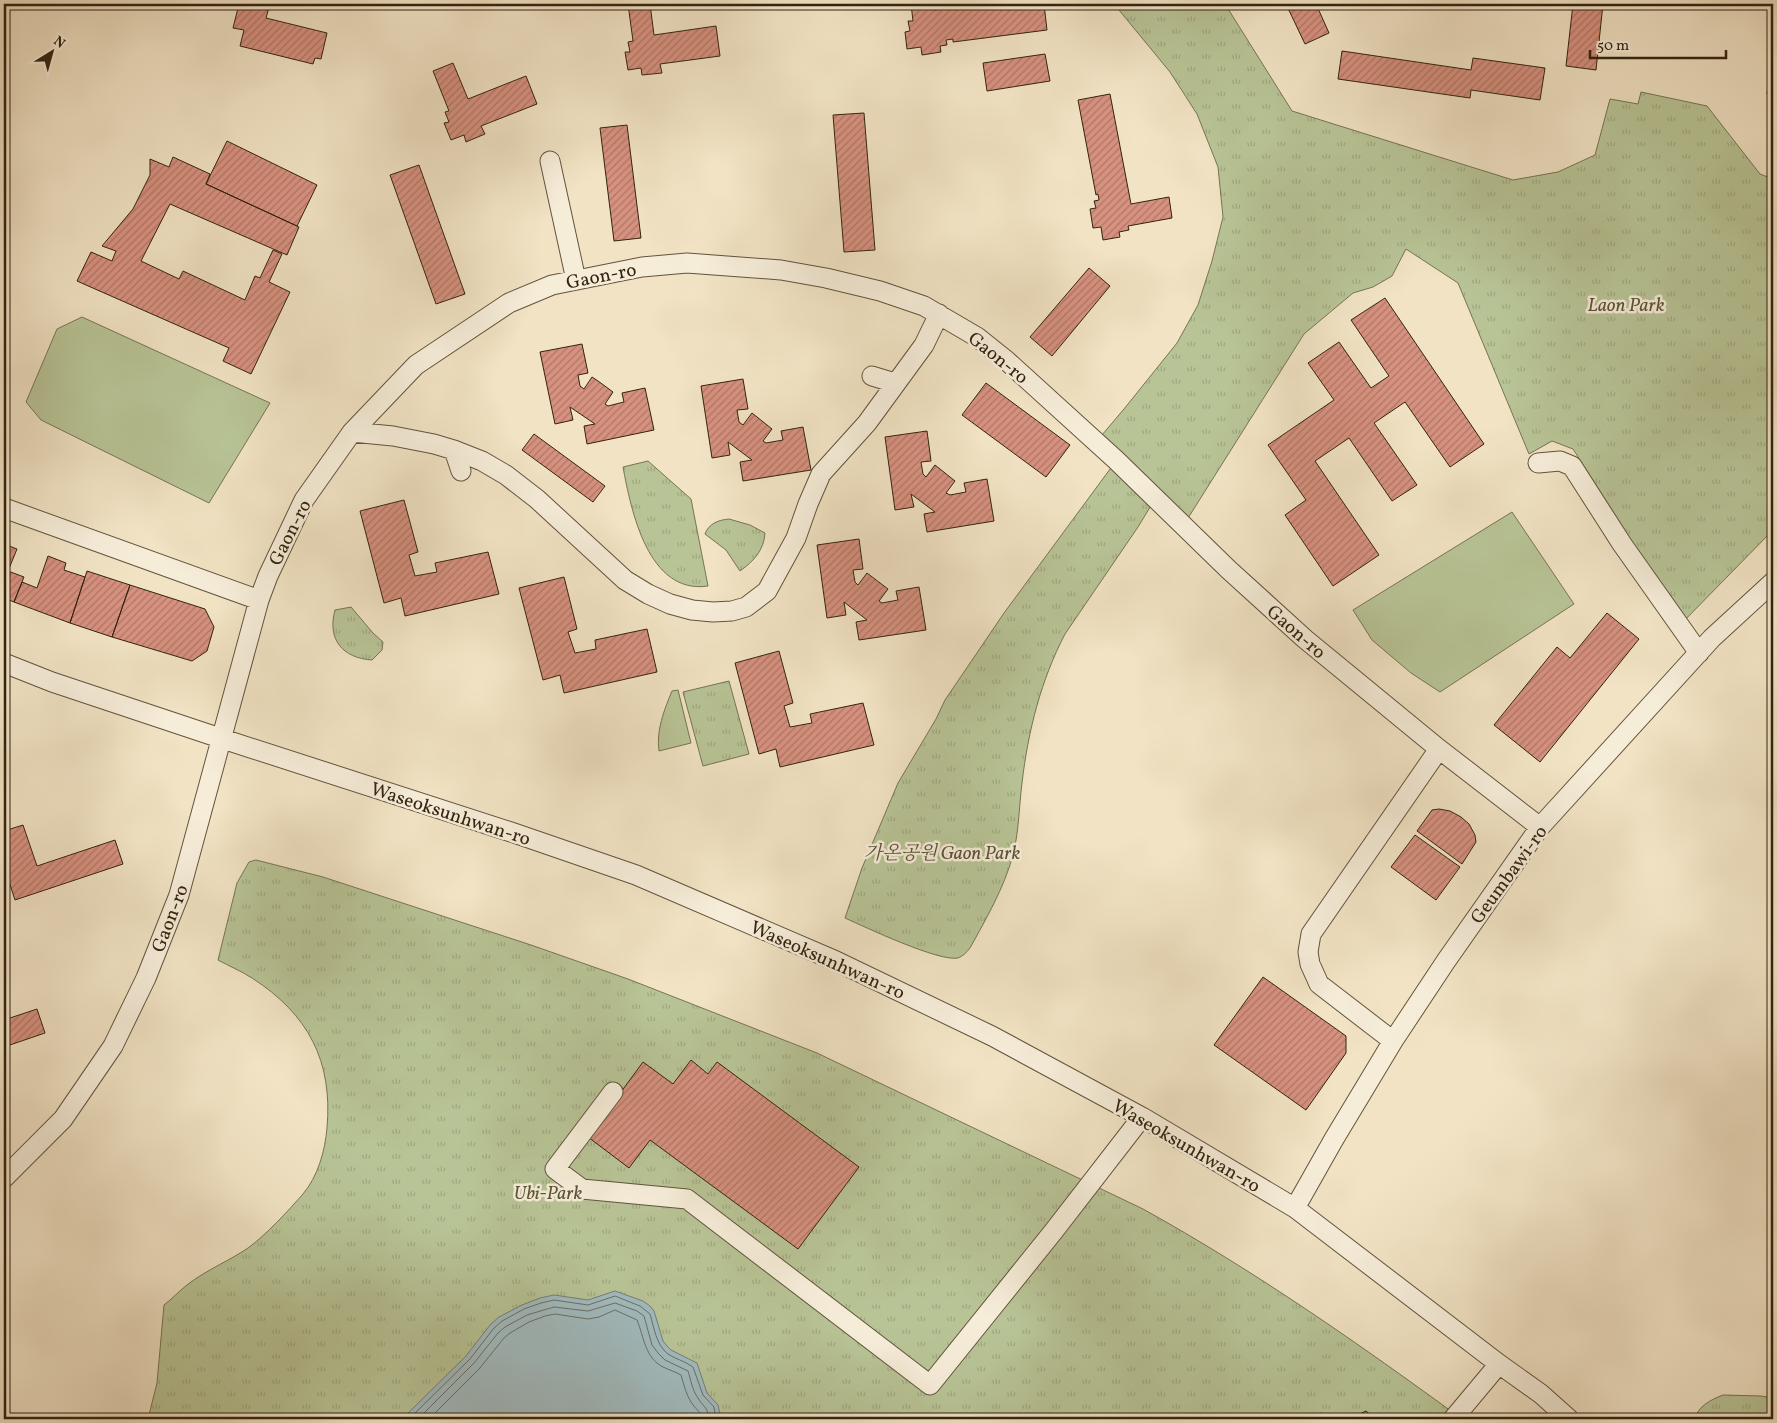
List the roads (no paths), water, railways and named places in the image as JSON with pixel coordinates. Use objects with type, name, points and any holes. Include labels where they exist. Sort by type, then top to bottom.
[{"type":"street","points":[[550,160],[576,280]]},
{"type":"street","name":"Gaon-ro","points":[[4,1178],[63,1119],[113,1046],[129,1015],[179,895],[259,600],[268,576],[304,500],[352,432],[416,365],[509,303],[552,285],[642,267],[687,263],[781,270],[826,278],[880,291],[924,306],[939,314],[977,337],[1007,361],[1116,460],[1229,570],[1305,639],[1439,749],[1540,827]]},
{"type":"street","points":[[352,432],[393,436],[454,450],[482,461],[506,475],[537,498],[625,580],[648,594],[670,604],[692,610],[732,611],[746,607],[767,591],[796,538],[821,474],[847,443],[868,423],[924,344],[939,314]]},
{"type":"street","points":[[872,376],[895,383]]},
{"type":"street","points":[[454,450],[461,471]]},
{"type":"street","points":[[1538,463],[1560,460],[1572,466],[1622,544],[1699,653]]},
{"type":"street","points":[[4,508],[259,600]]},
{"type":"street","name":"Geumbawi-ro","points":[[1295,1208],[1393,1040],[1540,827],[1712,638],[1773,582]]},
{"type":"street","name":"Waseoksunhwan-ro","points":[[4,663],[52,682],[514,833],[636,876],[845,965],[992,1036],[1142,1117],[1295,1208],[1541,1394],[1569,1419]]},
{"type":"street","points":[[1393,1040],[1319,984],[1310,964],[1310,940],[1311,934],[1439,749]]},
{"type":"street","points":[[613,1092],[555,1169],[582,1189],[687,1200],[930,1385],[1054,1232],[1142,1117]]},
{"type":"street","points":[[1453,1419],[1499,1364]]},
{"type":"water","points":[[615,1291],[643,1301],[650,1306],[654,1311],[663,1341],[667,1346],[671,1350],[697,1363],[707,1393],[718,1405],[721,1419],[402,1419],[466,1356],[490,1325],[499,1317],[540,1298],[554,1295],[588,1300]]},
{"type":"park label","name":"Laon Park","points":[[1626,304]]},
{"type":"park label","name":"가온공원 Gaon Park","points":[[942,852]]},
{"type":"park label","name":"Ubi-Park","points":[[548,1192]]}]
